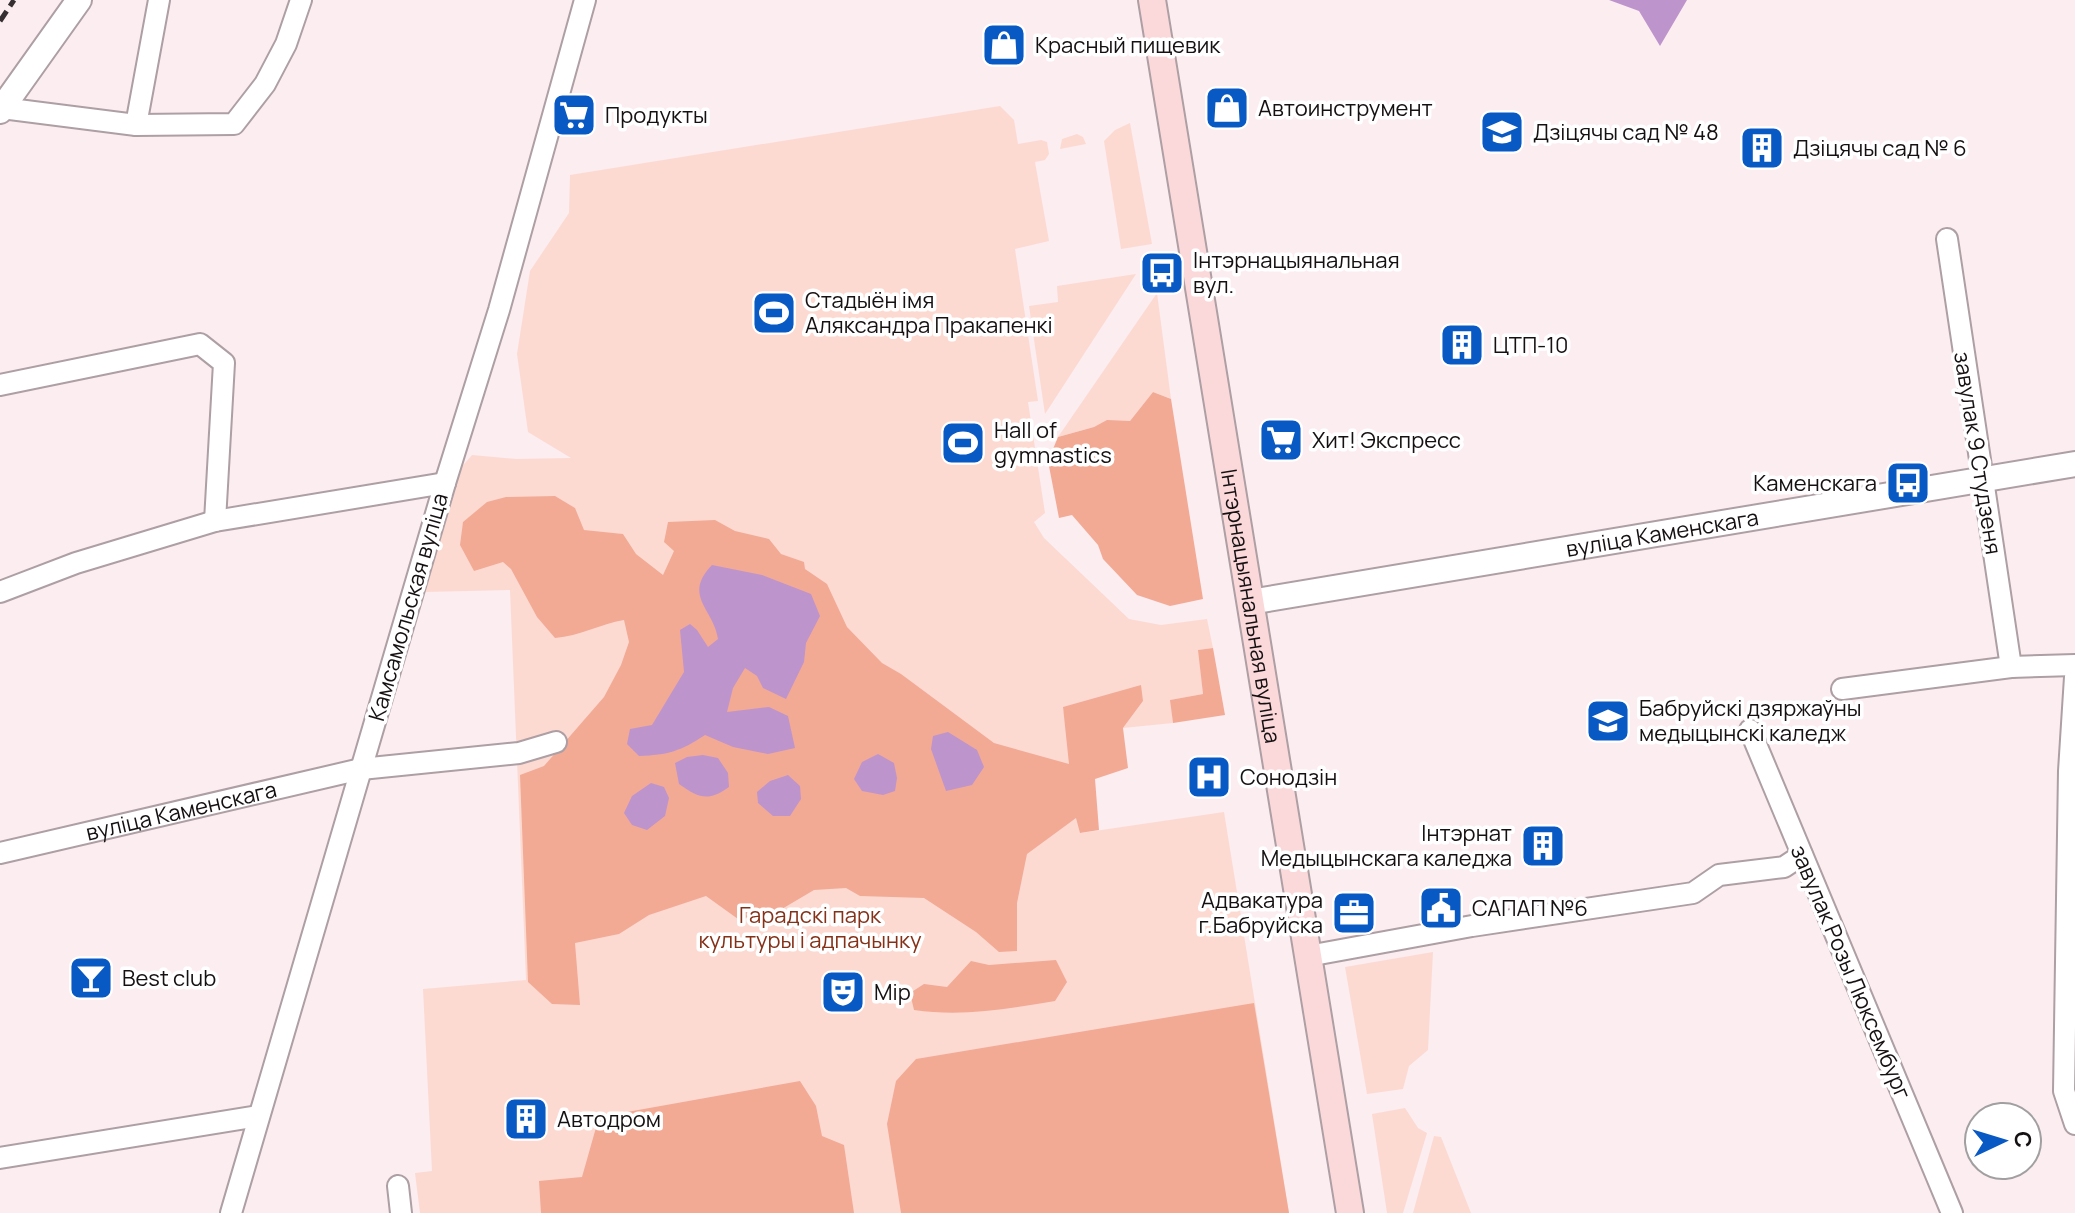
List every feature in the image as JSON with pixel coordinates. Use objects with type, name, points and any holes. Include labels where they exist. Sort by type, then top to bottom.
[{"type":"main road","name":"Інтэрнацыянальная вуліца","points":[[1152,0],[1350,1213]]},
{"type":"street","points":[[79,0],[1,110],[136,125],[234,124],[265,84],[286,44],[301,0]]},
{"type":"street","points":[[136,125],[159,0]]},
{"type":"street","name":"Камсамольская вуліца","points":[[231,1213],[445,483],[499,310],[585,0]]},
{"type":"street","name":"завулак 9 Студзеня","points":[[1947,239],[2011,667]]},
{"type":"street","points":[[0,385],[200,344],[224,363],[215,521]]},
{"type":"street","name":"вуліца Каменскага","points":[[1250,602],[2075,464]]},
{"type":"street","points":[[0,592],[76,563],[215,521],[445,483]]},
{"type":"street","points":[[1842,689],[2011,667],[2075,665]]},
{"type":"street","points":[[2075,677],[2064,1091],[2075,1124]]},
{"type":"street","name":"завулак Розы Люксембург","points":[[1750,730],[1952,1213]]},
{"type":"street","name":"вуліца Каменскага","points":[[0,853],[361,769],[519,753],[556,742]]},
{"type":"street","points":[[1308,956],[1472,926],[1693,893],[1719,875],[1784,867],[1802,855]]},
{"type":"street","points":[[0,1158],[258,1116]]},
{"type":"street","points":[[398,1186],[401,1213]]},
{"type":"green space","name":"Гарадскі парк культуры і адпачынку","points":[[1000,106],[1014,120],[1018,144],[1041,140],[1047,142],[1049,154],[1045,160],[1035,162],[1049,241],[1015,249],[1038,401],[1028,402],[1045,513],[1034,522],[1044,538],[1129,619],[1161,625],[1207,619],[1213,648],[1199,650],[1203,694],[1171,700],[1173,723],[1123,728],[1143,701],[1063,707],[1081,833],[1224,812],[1289,1213],[420,1213],[415,1173],[432,1171],[423,989],[526,980],[510,590],[424,592],[459,470],[472,455],[517,459],[571,458],[528,432],[517,354],[530,271],[569,213],[570,175]]},
{"type":"green space","points":[[1130,123],[1152,244],[1121,249],[1104,141],[1115,130]]},
{"type":"green space","points":[[1077,134],[1083,137],[1086,144],[1060,149],[1062,139]]},
{"type":"green space","points":[[1136,274],[1045,414],[1029,306],[1058,302],[1057,286]]},
{"type":"green space","points":[[1157,293],[1171,399],[1153,392],[1130,421],[1107,421],[1058,437]]},
{"type":"green space","points":[[1433,952],[1428,1050],[1409,1066],[1403,1089],[1367,1094],[1345,967]]},
{"type":"green space","points":[[1405,1108],[1418,1128],[1427,1133],[1403,1213],[1387,1213],[1372,1114]]},
{"type":"green space","points":[[1434,1136],[1441,1137],[1471,1213],[1413,1213]]},
{"type":"shaded area","points":[[1609,0],[1687,0],[1660,46],[1639,11]]},
{"type":"shaded area","points":[[1153,392],[1171,399],[1203,599],[1170,606],[1137,595],[1103,559],[1098,545],[1072,515],[1059,518],[1048,461],[1058,437],[1107,420],[1130,421]]},
{"type":"shaded area","points":[[555,496],[575,508],[584,530],[623,534],[636,554],[663,575],[674,551],[664,542],[668,522],[715,520],[735,531],[769,539],[781,554],[804,562],[805,569],[827,584],[847,627],[882,663],[994,743],[1069,764],[1063,707],[1141,685],[1143,701],[1123,728],[1128,768],[1095,779],[1099,830],[1080,833],[1076,818],[1027,854],[1017,903],[1017,951],[999,952],[976,932],[924,898],[860,896],[846,888],[814,890],[770,916],[738,919],[706,896],[649,915],[619,934],[575,943],[580,1005],[552,1004],[528,982],[520,775],[544,766],[604,697],[629,642],[624,620],[555,638],[537,617],[511,569],[503,562],[474,571],[460,545],[463,522],[487,502],[506,497]]},
{"type":"shaded area","points":[[712,565],[762,575],[811,594],[820,616],[806,643],[804,662],[786,699],[763,688],[757,676],[745,668],[733,688],[727,712],[769,707],[788,716],[795,748],[768,754],[733,747],[705,735],[674,751],[639,756],[627,744],[630,729],[652,725],[684,672],[680,630],[690,624],[708,647],[718,639],[700,594],[703,576]]},
{"type":"shaded area","points":[[1213,648],[1225,715],[1173,723],[1170,700],[1203,694],[1198,650]]},
{"type":"shaded area","points":[[948,732],[977,750],[984,767],[972,785],[946,791],[931,749],[933,736]]},
{"type":"shaded area","points":[[878,754],[894,763],[897,778],[895,791],[883,795],[862,791],[854,779],[862,762]]},
{"type":"shaded area","points":[[703,755],[718,758],[728,773],[729,787],[715,795],[698,795],[679,784],[675,763],[687,757]]},
{"type":"shaded area","points":[[788,775],[800,786],[801,799],[790,816],[773,816],[758,803],[757,792],[770,781]]},
{"type":"shaded area","points":[[651,783],[664,787],[669,798],[665,816],[647,830],[632,825],[624,813],[632,796]]},
{"type":"shaded area","points":[[1056,960],[1067,982],[1055,1001],[967,1012],[914,1010],[910,993],[924,984],[947,987],[971,961],[989,965]]},
{"type":"shaded area","points":[[1254,1003],[1289,1213],[901,1213],[887,1124],[896,1081],[916,1059]]},
{"type":"shaded area","points":[[800,1081],[816,1106],[822,1136],[844,1145],[854,1213],[541,1213],[539,1181],[582,1177],[599,1117]]},
{"type":"railway","points":[[0,21],[14,0]]},
{"type":"place","name":"Красный пищевик","points":[[1004,45]]},
{"type":"place","name":"Автоинструмент","points":[[1227,108]]},
{"type":"place","name":"Продукты","points":[[574,115]]},
{"type":"place","name":"Дзіцячы сад № 48","points":[[1502,132]]},
{"type":"place","name":"Дзіцячы сад № 6","points":[[1762,148]]},
{"type":"place","name":"Інтэрнацыянальная вул.","points":[[1162,273]]},
{"type":"place","name":"Стадыён імя Аляксандра Пракапенкі","points":[[774,313]]},
{"type":"place","name":"ЦТП-10","points":[[1462,345]]},
{"type":"place","name":"Хит! Экспресс","points":[[1281,440]]},
{"type":"place","name":"Hall of gymnastics","points":[[963,443]]},
{"type":"place","name":"Каменскага","points":[[1908,483]]},
{"type":"place","name":"Бабруйскі дзяржаўны медыцынскі каледж","points":[[1608,721]]},
{"type":"place","name":"Сонодзін","points":[[1209,777]]},
{"type":"place","name":"Інтэрнат Медыцынскага каледжа","points":[[1543,846]]},
{"type":"place","name":"САПАП №6","points":[[1441,908]]},
{"type":"place","name":"Адвакатура г.Бабруйска","points":[[1354,913]]},
{"type":"place","name":"Best club","points":[[91,978]]},
{"type":"place","name":"Мір","points":[[843,992]]},
{"type":"place","name":"Автодром","points":[[526,1119]]}]
